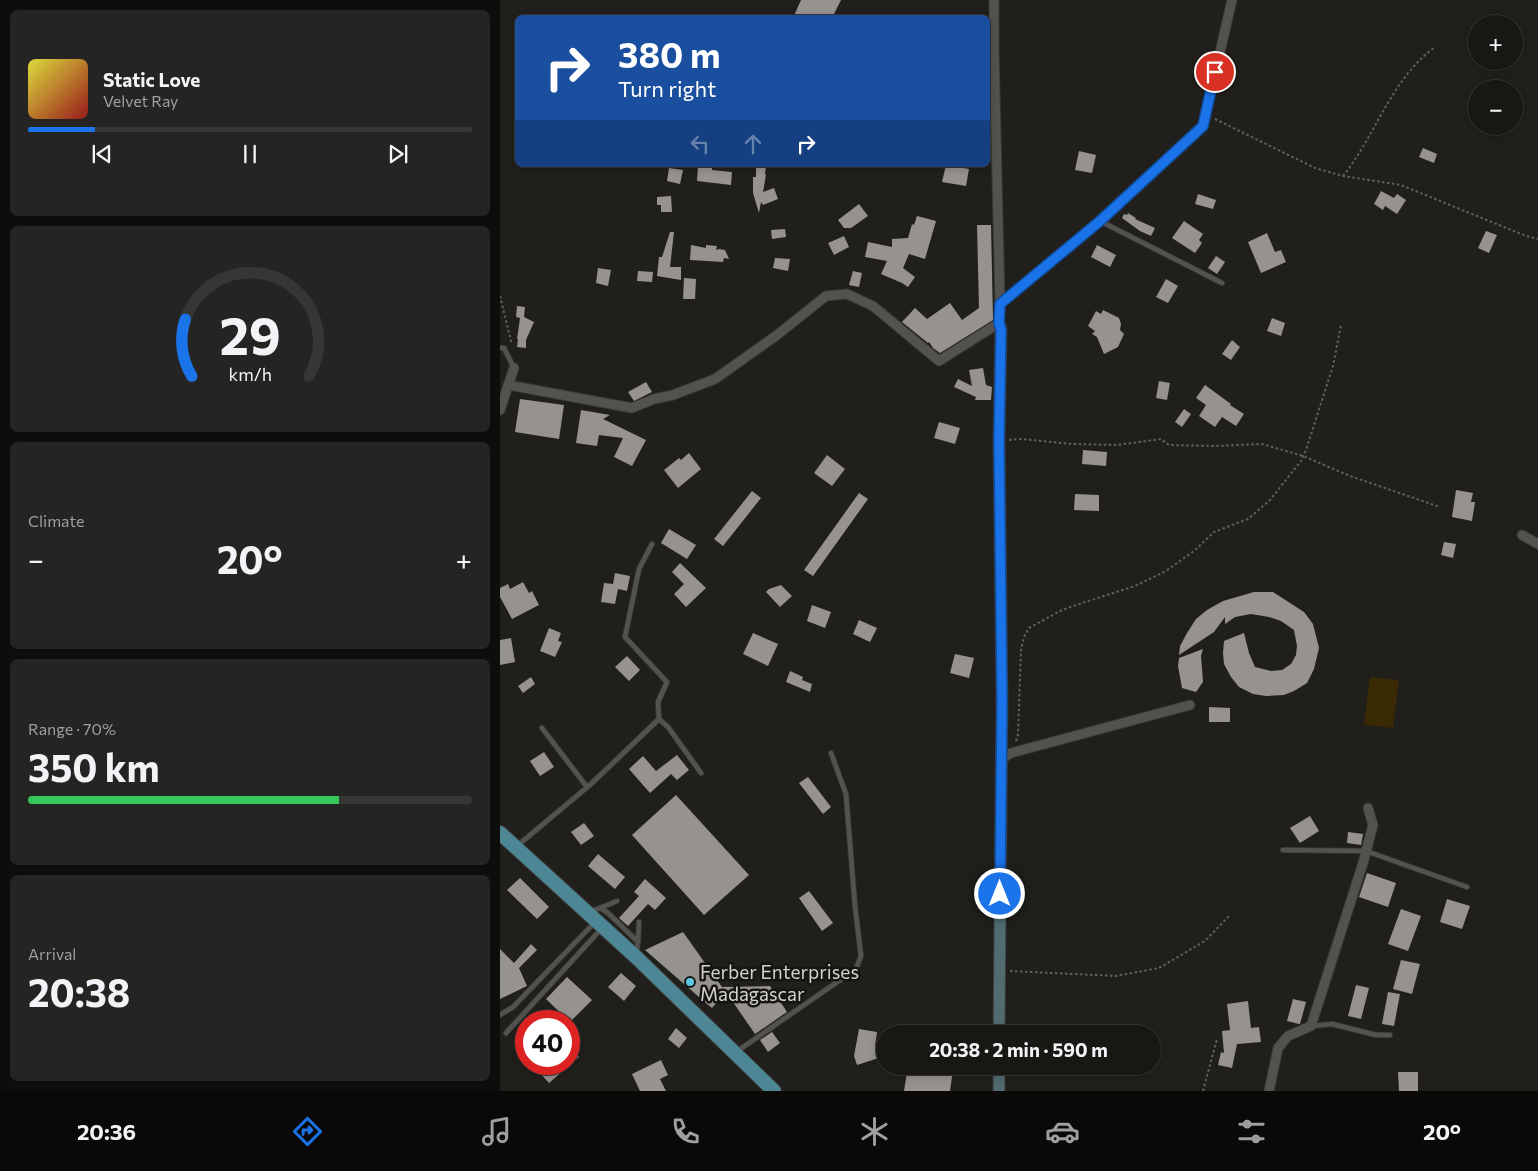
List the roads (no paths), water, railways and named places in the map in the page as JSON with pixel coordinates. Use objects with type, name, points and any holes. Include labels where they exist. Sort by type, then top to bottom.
[{"type":"main road","points":[[500,832],[596,917],[774,1091]]},
{"type":"street","points":[[994,0],[999,323],[1001,330],[999,440],[1002,700],[1006,756],[999,1025]]},
{"type":"street","points":[[1000,304],[1100,221],[1203,126],[1232,0]]},
{"type":"street","points":[[508,385],[632,408],[715,379],[777,336],[826,296],[847,294],[872,306],[939,361],[999,323]]},
{"type":"street","points":[[500,410],[514,368]]},
{"type":"street","points":[[1522,535],[1538,544]]},
{"type":"street","points":[[1006,756],[1190,705]]},
{"type":"street","points":[[1268,1091],[1278,1048],[1288,1036],[1311,1026],[1366,852],[1372,825],[1368,808]]},
{"type":"street","points":[[999,1075],[999,1091]]},
{"type":"lane","points":[[1100,221],[1222,283]]},
{"type":"lane","points":[[500,348],[504,348],[514,368]]},
{"type":"lane","points":[[652,544],[639,570],[625,637],[667,682],[658,702],[659,719],[668,727],[701,773]]},
{"type":"lane","points":[[516,847],[587,788],[659,719]]},
{"type":"lane","points":[[542,728],[587,788]]},
{"type":"lane","points":[[735,1052],[856,969],[861,956],[846,794],[832,752]]},
{"type":"lane","points":[[1282,850],[1366,852],[1467,887]]},
{"type":"lane","points":[[500,1015],[513,1007],[596,917],[617,901]]},
{"type":"lane","points":[[506,1033],[596,917],[608,912],[638,942]]},
{"type":"lane","points":[[636,957],[639,922]]},
{"type":"lane","points":[[1311,1026],[1332,1024],[1376,1035],[1390,1035]]},
{"type":"place","name":"Ferber Enterprises Madagascar","points":[[690,982]]}]
